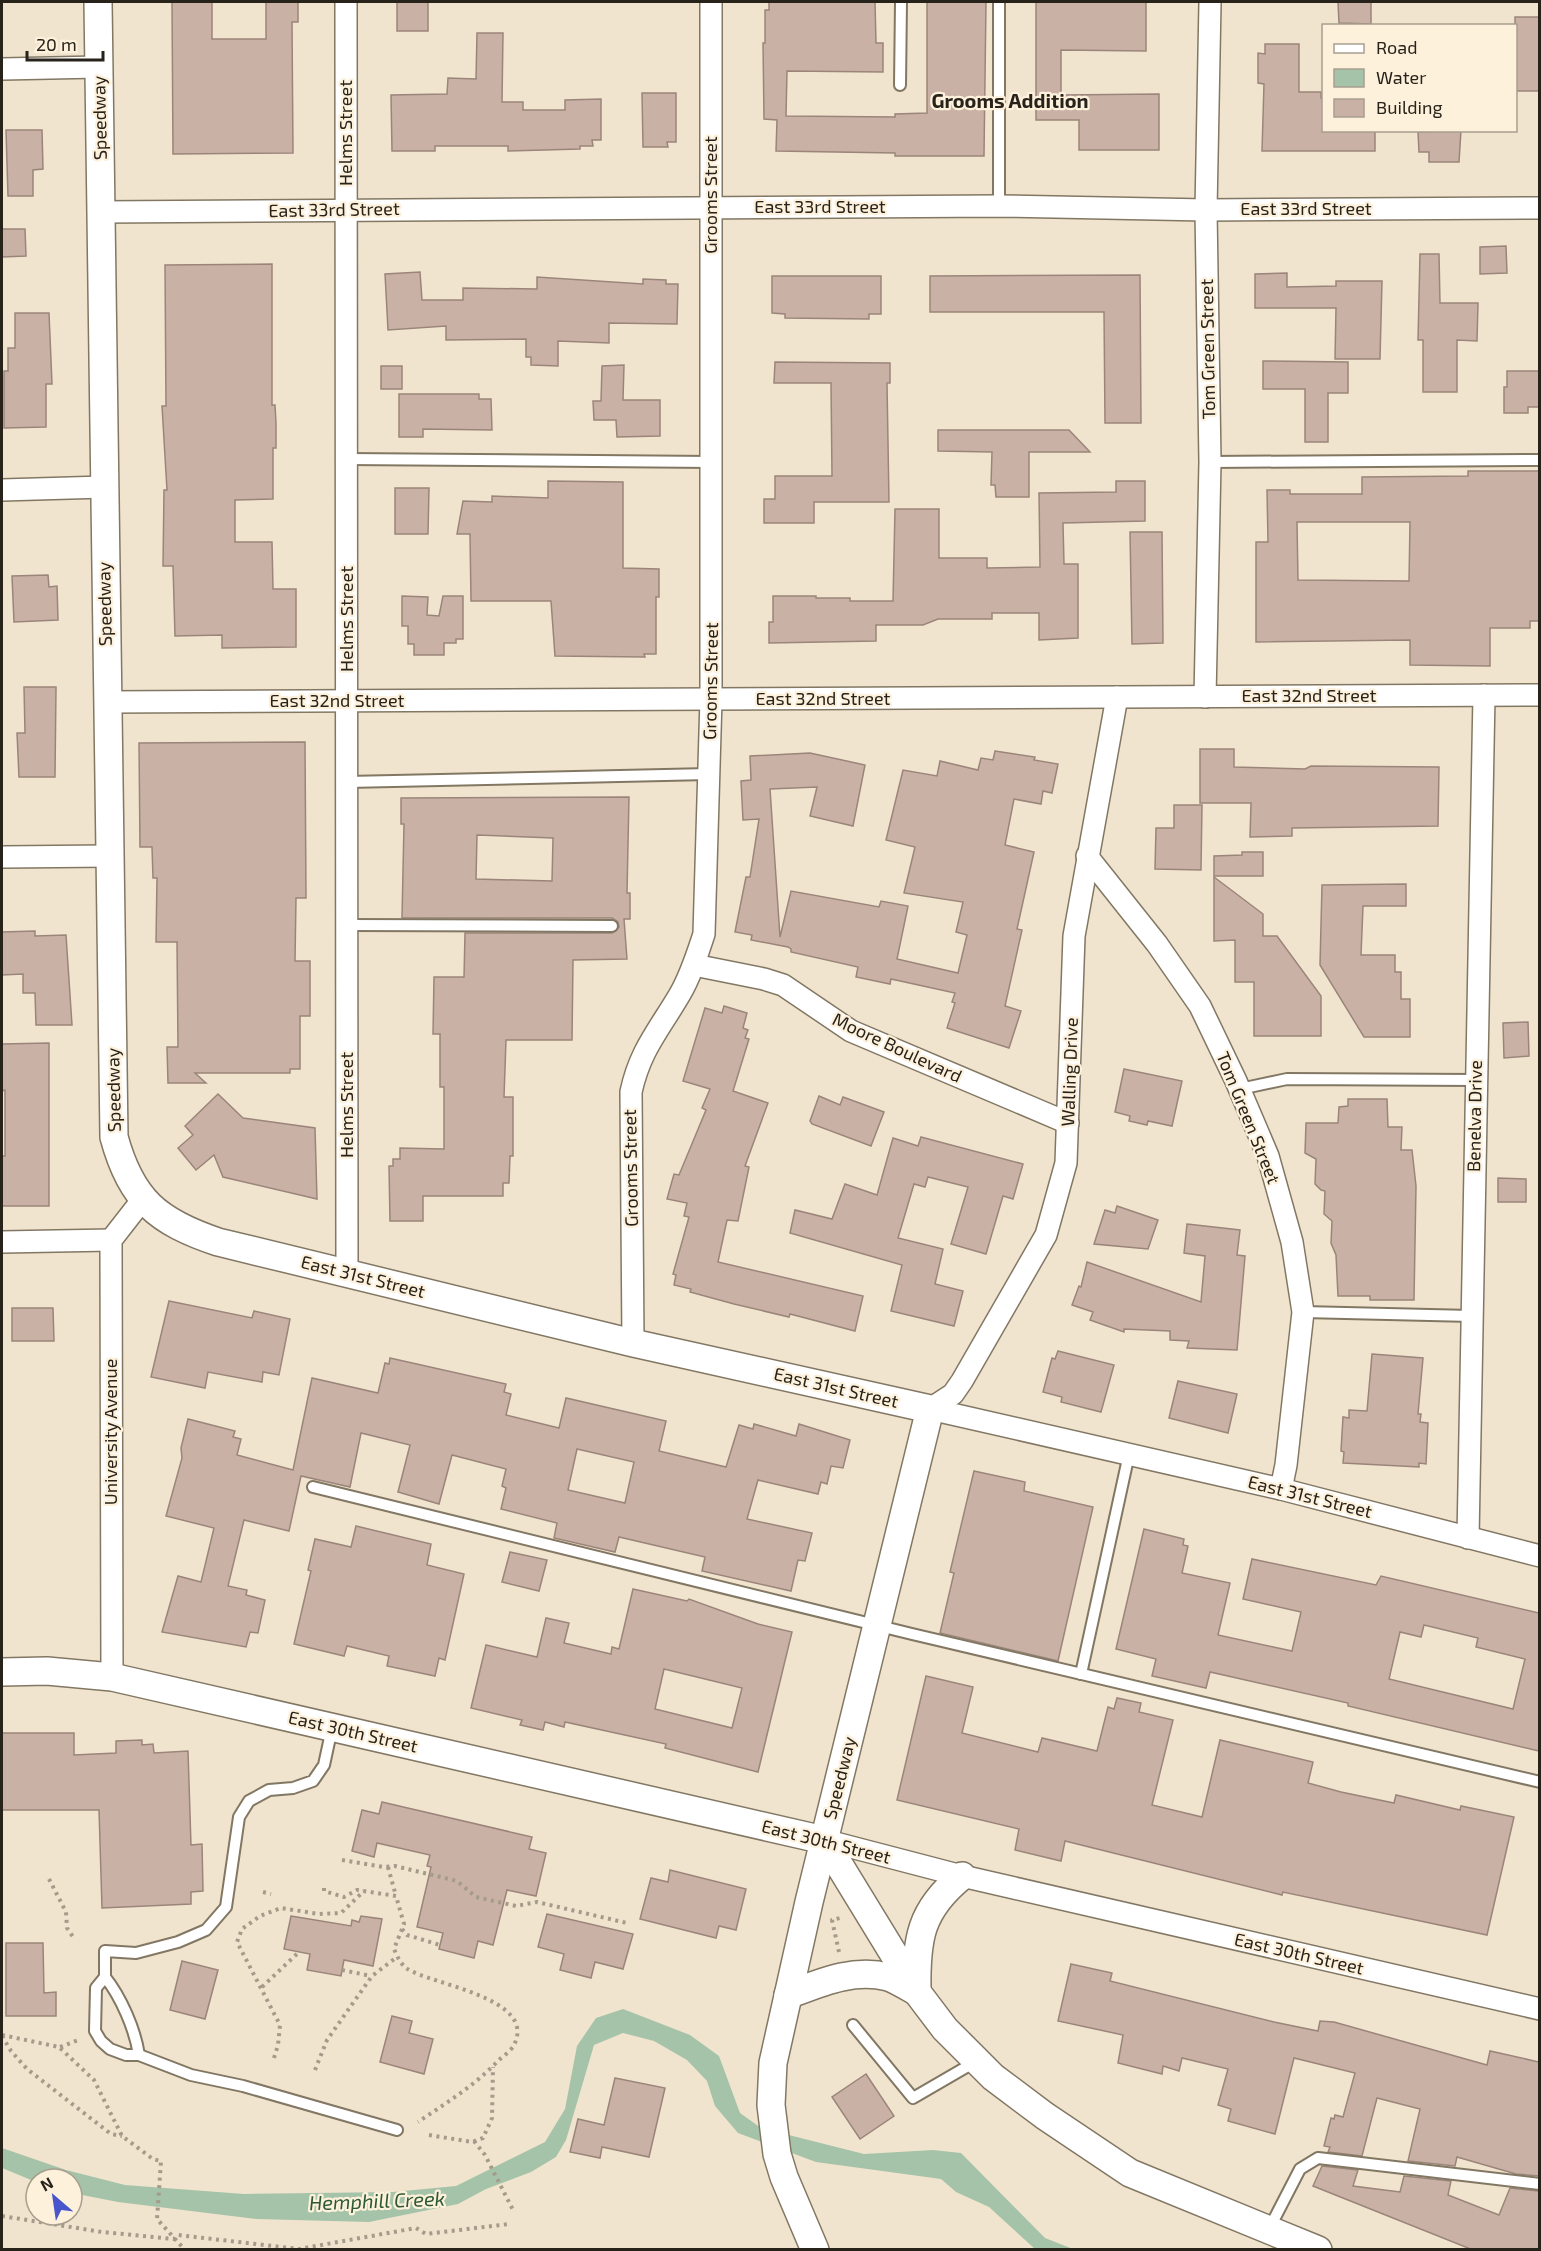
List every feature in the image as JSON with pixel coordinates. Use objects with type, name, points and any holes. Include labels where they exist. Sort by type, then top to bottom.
[{"type":"street","name":"Speedway","points":[[98,2],[114,1137],[127,1178],[143,1199]]},
{"type":"street","name":"Helms Street","points":[[346,2],[347,1273]]},
{"type":"street","name":"Grooms Street","points":[[633,1343],[631,1092],[637,1065],[694,965],[704,934],[711,699],[711,2]]},
{"type":"street","name":"Tom Green Street","points":[[1205,697],[1210,462],[1206,210],[1210,2]]},
{"type":"street","points":[[2,69],[99,67]]},
{"type":"street","name":"East 33rd Street","points":[[101,212],[999,206],[1206,210],[1539,208]]},
{"type":"street","points":[[2,490],[104,487]]},
{"type":"street","name":"Benelva Drive","points":[[1468,1538],[1484,695]]},
{"type":"street","name":"East 32nd Street","points":[[107,702],[1539,695]]},
{"type":"street","name":"Walling Drive","points":[[930,1409],[953,1394],[1046,1235],[1066,1163],[1074,936],[1117,697]]},
{"type":"street","points":[[2,856],[111,856]]},
{"type":"street","name":"Tom Green Street","points":[[1087,856],[1157,944],[1200,1006],[1240,1089],[1268,1156],[1292,1242],[1303,1312],[1286,1465],[1281,1489]]},
{"type":"street","name":"Moore Boulevard","points":[[694,965],[783,985],[851,1031],[1068,1123]]},
{"type":"street","points":[[2,1242],[111,1240],[143,1199]]},
{"type":"street","name":"East 31st Street","points":[[143,1199],[162,1216],[200,1236],[633,1343],[1281,1489],[1539,1556]]},
{"type":"street","name":"University Avenue","points":[[111,1240],[112,1677]]},
{"type":"street","name":"Speedway","points":[[815,2250],[784,2177],[773,2131],[771,2095],[773,2063],[824,1840],[930,1409]]},
{"type":"street","name":"East 30th Street","points":[[2,1672],[47,1671],[112,1677],[824,1840],[962,1876],[1539,2009]]},
{"type":"street","points":[[824,1840],[917,1992],[945,2029],[976,2062],[1045,2116],[1130,2173],[1318,2250]]},
{"type":"street","points":[[917,1992],[916,1950],[926,1918],[942,1892],[962,1876]]},
{"type":"street","points":[[788,1995],[842,1976],[868,1975],[889,1977],[917,1992]]},
{"type":"lane","points":[[900,84],[901,2]]},
{"type":"lane","points":[[999,2],[999,206]]},
{"type":"lane","points":[[346,459],[711,462]]},
{"type":"lane","points":[[1210,462],[1539,460]]},
{"type":"lane","points":[[347,782],[709,774]]},
{"type":"lane","points":[[347,925],[612,926]]},
{"type":"lane","points":[[1240,1089],[1287,1079],[1476,1080]]},
{"type":"lane","points":[[1303,1312],[1472,1316]]},
{"type":"lane","points":[[1081,1674],[1129,1455]]},
{"type":"lane","points":[[313,1487],[877,1625],[1539,1782]]},
{"type":"lane","points":[[332,1727],[324,1766],[313,1781],[293,1788],[269,1790],[249,1800],[239,1818],[226,1907],[206,1930],[178,1942],[136,1953],[105,1951],[105,1977],[96,1988],[96,2031],[100,2041],[110,2049],[126,2055],[139,2055],[191,2075],[243,2086],[397,2130]]},
{"type":"lane","points":[[105,1977],[114,1988],[137,2043],[139,2055]]},
{"type":"lane","points":[[852,2025],[913,2098],[976,2062]]},
{"type":"lane","points":[[1268,2231],[1300,2169],[1318,2158],[1539,2184]]},
{"type":"path","points":[[342,1860],[457,1881],[476,1897],[516,1906],[537,1902],[627,1923]]},
{"type":"path","points":[[388,1867],[396,1896],[402,1908],[404,1924],[394,1949],[404,1967],[416,1974],[452,1985],[508,2011],[517,2029],[514,2046],[493,2067],[467,2090],[418,2122]]},
{"type":"path","points":[[49,1879],[66,1912],[67,1928],[73,1937]]},
{"type":"path","points":[[324,1888],[324,1891],[344,1897],[357,1890],[396,1896]]},
{"type":"path","points":[[274,2058],[280,2025],[237,1942],[242,1929],[260,1916],[281,1908],[319,1914],[341,1913],[364,1891]]},
{"type":"path","points":[[263,1892],[271,1894]]},
{"type":"path","points":[[840,1918],[832,1920],[841,1964]]},
{"type":"path","points":[[402,1929],[407,1935],[440,1945]]},
{"type":"path","points":[[262,1987],[299,1952]]},
{"type":"path","points":[[315,2070],[327,2040],[372,1976],[397,1957]]},
{"type":"path","points":[[342,1971],[372,1976]]},
{"type":"path","points":[[2,2035],[39,2045],[59,2047],[94,2080],[122,2136]]},
{"type":"path","points":[[2,2035],[11,2051],[27,2069],[111,2134],[122,2136],[153,2159],[161,2161],[158,2219],[185,2250]]},
{"type":"path","points":[[429,2135],[474,2141],[483,2138],[492,2118],[493,2067]]},
{"type":"path","points":[[474,2141],[505,2190],[513,2210]]},
{"type":"path","points":[[2,2216],[102,2232],[174,2239],[178,2235],[299,2249],[416,2228],[426,2234],[509,2224]]},
{"type":"water","name":"Hemphill Creek","points":[[623,2009],[690,2035],[719,2056],[740,2113],[761,2128],[864,2154],[933,2150],[961,2153],[1045,2238],[1073,2249],[1035,2249],[989,2207],[956,2192],[941,2179],[816,2162],[738,2133],[715,2106],[707,2081],[687,2060],[654,2041],[623,2033],[594,2045],[566,2140],[556,2157],[531,2172],[486,2189],[458,2204],[369,2222],[257,2219],[118,2202],[84,2195],[84,2175],[125,2185],[244,2194],[393,2192],[456,2186],[545,2142],[565,2109],[577,2046],[596,2018]]},
{"type":"water","points":[[2,2148],[57,2167],[24,2167],[24,2177],[2,2168]]},
{"type":"building","points":[[172,2],[212,2],[212,39],[266,39],[266,2],[298,2],[298,22],[292,22],[293,153],[173,154]]},
{"type":"building","points":[[397,2],[428,2],[428,31],[397,31]]},
{"type":"building","points":[[769,2],[875,2],[876,43],[883,43],[883,72],[787,71],[786,116],[895,117],[895,114],[927,113],[927,2],[986,2],[984,156],[895,156],[895,153],[776,151],[777,120],[764,119],[763,43],[765,43],[765,10],[769,10]]},
{"type":"building","points":[[1036,2],[1146,2],[1146,51],[1061,50],[1061,95],[1159,94],[1159,150],[1079,150],[1079,120],[1036,120]]},
{"type":"building","points":[[1338,2],[1371,2],[1371,24],[1339,23]]},
{"type":"building","points":[[1515,17],[1539,17],[1539,91],[1517,91],[1517,24],[1515,24]]},
{"type":"building","points":[[477,33],[503,33],[502,102],[523,102],[523,110],[565,110],[565,100],[601,99],[601,140],[592,140],[593,146],[580,146],[580,149],[508,151],[508,146],[435,146],[435,151],[392,151],[391,95],[447,94],[448,78],[476,79]]},
{"type":"building","points":[[1265,44],[1299,44],[1299,92],[1321,92],[1322,132],[1375,132],[1375,151],[1262,151],[1264,84],[1258,83],[1258,53],[1265,54]]},
{"type":"building","points":[[642,93],[676,93],[676,142],[667,142],[668,147],[643,147]]},
{"type":"building","points":[[6,130],[42,130],[43,169],[33,170],[33,196],[8,196]]},
{"type":"building","points":[[1418,132],[1461,132],[1459,162],[1429,162],[1429,152],[1419,152]]},
{"type":"building","points":[[2,229],[25,229],[26,256],[2,257]]},
{"type":"building","points":[[1506,246],[1507,273],[1480,274],[1480,247]]},
{"type":"building","points":[[1420,254],[1439,254],[1440,303],[1478,303],[1477,341],[1457,340],[1457,392],[1423,392],[1423,340],[1418,340]]},
{"type":"building","points":[[272,264],[272,405],[275,405],[276,423],[276,448],[273,448],[273,499],[235,500],[235,542],[272,542],[273,589],[296,589],[296,647],[222,648],[222,635],[175,636],[173,566],[163,566],[164,490],[167,490],[162,406],[166,406],[165,265]]},
{"type":"building","points":[[420,272],[422,300],[463,300],[463,288],[537,289],[537,277],[643,284],[643,279],[666,280],[666,284],[678,284],[677,324],[609,323],[609,343],[558,341],[558,366],[531,365],[531,357],[526,357],[526,339],[446,340],[446,326],[388,330],[385,274]]},
{"type":"building","points":[[1287,273],[1287,287],[1336,286],[1336,281],[1382,281],[1380,359],[1335,359],[1336,308],[1255,308],[1255,274]]},
{"type":"building","points":[[1140,275],[1141,423],[1105,423],[1104,312],[930,312],[930,276]]},
{"type":"building","points":[[772,276],[881,276],[881,314],[869,314],[869,319],[785,318],[785,314],[772,313]]},
{"type":"building","points":[[15,313],[49,313],[52,384],[46,384],[46,427],[4,428],[4,371],[8,371],[8,348],[15,348]]},
{"type":"building","points":[[1263,361],[1348,362],[1348,393],[1328,393],[1328,442],[1305,442],[1305,389],[1263,389]]},
{"type":"building","points":[[775,362],[890,363],[890,383],[887,383],[889,502],[814,502],[814,523],[764,523],[764,499],[775,499],[775,476],[832,476],[831,383],[774,383]]},
{"type":"building","points":[[624,365],[623,400],[660,400],[660,436],[617,437],[616,420],[594,420],[593,401],[601,401],[602,366]]},
{"type":"building","points":[[381,366],[402,366],[402,389],[381,389]]},
{"type":"building","points":[[1507,371],[1539,371],[1539,407],[1528,407],[1528,413],[1504,413],[1504,387],[1507,387]]},
{"type":"building","points":[[399,394],[479,394],[479,399],[491,399],[492,430],[423,429],[423,437],[399,437]]},
{"type":"building","points":[[938,430],[1069,430],[1090,452],[1029,452],[1029,497],[996,497],[995,485],[991,485],[992,452],[938,451]]},
{"type":"building","points":[[1468,471],[1539,471],[1539,621],[1530,621],[1530,628],[1490,628],[1490,666],[1410,665],[1410,640],[1256,642],[1256,542],[1268,542],[1267,490],[1290,490],[1290,494],[1362,494],[1362,477],[1468,476]],"holes":[[[1297,522],[1410,522],[1409,581],[1298,580]]]},
{"type":"building","points":[[548,481],[623,482],[623,568],[659,569],[659,597],[656,597],[656,654],[644,654],[645,657],[555,656],[551,601],[471,601],[470,534],[457,534],[463,501],[492,502],[492,496],[548,498]]},
{"type":"building","points":[[1116,481],[1145,481],[1145,521],[1063,523],[1064,564],[1078,564],[1078,638],[1039,640],[1039,613],[992,613],[992,619],[938,619],[923,625],[876,625],[876,641],[769,643],[769,622],[773,622],[773,596],[893,601],[895,509],[939,509],[939,558],[987,558],[987,568],[1040,567],[1039,493],[1116,492]]},
{"type":"building","points":[[395,488],[429,488],[428,534],[395,534]]},
{"type":"building","points":[[1130,532],[1162,532],[1163,643],[1132,644]]},
{"type":"building","points":[[48,575],[49,587],[57,586],[58,620],[14,622],[12,576]]},
{"type":"building","points":[[402,596],[428,597],[427,615],[439,616],[443,596],[463,596],[463,639],[456,639],[456,643],[444,643],[444,655],[414,655],[414,644],[408,644],[408,626],[402,626]]},
{"type":"building","points":[[24,687],[56,687],[55,777],[19,777],[17,733],[25,733]]},
{"type":"building","points":[[305,742],[306,898],[296,898],[295,961],[310,961],[310,1016],[300,1016],[300,1069],[290,1069],[290,1073],[195,1073],[206,1083],[168,1083],[167,1047],[178,1047],[177,942],[156,942],[157,878],[153,878],[152,847],[140,847],[139,743]]},
{"type":"building","points":[[1200,749],[1234,749],[1234,767],[1305,769],[1311,766],[1439,767],[1438,826],[1292,828],[1292,836],[1250,837],[1251,803],[1200,803]]},
{"type":"building","points":[[995,751],[1035,757],[1034,760],[1058,764],[1052,793],[1043,791],[1041,804],[1014,799],[1005,845],[1034,852],[1017,929],[1022,930],[1005,1006],[1021,1011],[1009,1048],[947,1028],[955,1003],[952,1002],[955,993],[891,979],[890,984],[856,977],[858,967],[791,952],[788,947],[751,940],[752,935],[735,932],[746,877],[750,877],[759,819],[743,820],[741,781],[751,780],[750,756],[810,753],[865,765],[853,826],[810,816],[817,787],[770,789],[780,937],[791,891],[879,907],[881,901],[908,906],[897,959],[958,973],[967,935],[956,932],[963,902],[904,893],[915,847],[886,840],[903,770],[937,776],[940,761],[978,770],[981,758],[993,760]]},
{"type":"building","points":[[629,797],[627,893],[630,893],[630,919],[624,919],[627,959],[573,960],[572,1040],[506,1040],[504,1097],[513,1097],[513,1156],[510,1156],[509,1183],[503,1183],[503,1196],[423,1196],[423,1221],[390,1221],[389,1166],[393,1166],[393,1159],[400,1159],[400,1148],[444,1149],[444,1087],[440,1087],[440,1034],[433,1034],[434,977],[464,977],[465,933],[612,933],[619,927],[618,922],[612,918],[402,918],[404,824],[401,824],[401,798]],"holes":[[[477,835],[553,838],[552,881],[476,879]]]},
{"type":"building","points":[[1174,805],[1202,805],[1201,870],[1155,869],[1156,828],[1174,828]]},
{"type":"building","points":[[1242,852],[1263,852],[1263,876],[1214,876],[1214,856],[1242,855]]},
{"type":"building","points":[[1214,877],[1263,914],[1263,936],[1277,936],[1321,996],[1321,1036],[1254,1036],[1254,982],[1235,982],[1235,940],[1214,941]]},
{"type":"building","points":[[1406,884],[1406,906],[1363,906],[1361,955],[1395,955],[1395,972],[1401,972],[1401,999],[1410,999],[1410,1037],[1364,1037],[1320,965],[1322,885]]},
{"type":"building","points":[[35,931],[35,936],[66,935],[72,1025],[36,1025],[35,993],[23,993],[23,974],[2,975],[2,932]]},
{"type":"building","points":[[724,1006],[747,1013],[743,1028],[748,1030],[745,1038],[749,1039],[733,1091],[768,1103],[745,1166],[749,1167],[738,1221],[727,1220],[718,1262],[863,1296],[855,1331],[790,1314],[789,1317],[734,1304],[690,1292],[691,1289],[674,1285],[676,1275],[673,1274],[689,1217],[684,1216],[687,1203],[667,1199],[674,1174],[679,1175],[706,1110],[702,1108],[710,1089],[683,1081],[705,1008],[722,1013]]},
{"type":"building","points":[[1528,1022],[1529,1056],[1504,1058],[1503,1023]]},
{"type":"building","points":[[49,1043],[49,1206],[2,1206],[5,1090],[2,1091],[2,1044]]},
{"type":"building","points":[[1124,1069],[1182,1081],[1172,1126],[1148,1121],[1147,1125],[1129,1121],[1130,1116],[1115,1112]]},
{"type":"building","points":[[218,1094],[243,1118],[315,1128],[317,1199],[223,1177],[214,1155],[196,1170],[178,1148],[193,1135],[185,1126]]},
{"type":"building","points":[[819,1096],[840,1105],[843,1097],[884,1112],[871,1146],[812,1124],[810,1121]]},
{"type":"building","points":[[1348,1099],[1387,1099],[1388,1127],[1402,1127],[1401,1150],[1412,1150],[1416,1186],[1414,1300],[1370,1300],[1370,1296],[1338,1296],[1336,1255],[1331,1243],[1332,1221],[1324,1214],[1325,1191],[1315,1184],[1316,1159],[1305,1153],[1306,1123],[1338,1123],[1339,1107],[1348,1106]]},
{"type":"building","points":[[921,1137],[1023,1164],[1013,1199],[1003,1196],[986,1254],[951,1244],[968,1187],[928,1177],[925,1187],[914,1184],[898,1238],[943,1249],[935,1284],[963,1291],[954,1326],[891,1311],[902,1265],[790,1233],[795,1210],[832,1219],[845,1184],[877,1195],[893,1138],[918,1146]]},
{"type":"building","points":[[1498,1178],[1526,1179],[1526,1202],[1498,1202]]},
{"type":"building","points":[[1117,1206],[1158,1220],[1148,1249],[1094,1244],[1105,1210],[1115,1213]]},
{"type":"building","points":[[1187,1224],[1240,1230],[1237,1255],[1245,1256],[1237,1350],[1187,1348],[1189,1341],[1170,1340],[1170,1331],[1124,1329],[1124,1332],[1090,1320],[1093,1312],[1072,1305],[1079,1286],[1081,1287],[1087,1262],[1201,1302],[1205,1256],[1184,1253]]},
{"type":"building","points":[[169,1301],[252,1318],[254,1311],[290,1319],[279,1375],[263,1372],[262,1382],[208,1372],[205,1388],[151,1377]]},
{"type":"building","points":[[12,1308],[53,1308],[54,1341],[12,1341]]},
{"type":"building","points":[[1058,1351],[1114,1365],[1101,1412],[1061,1402],[1062,1397],[1043,1392],[1052,1358],[1055,1359]]},
{"type":"building","points":[[1372,1354],[1423,1358],[1418,1414],[1421,1414],[1420,1422],[1428,1423],[1426,1464],[1419,1463],[1419,1467],[1343,1463],[1344,1452],[1341,1451],[1343,1417],[1349,1418],[1349,1410],[1367,1411]]},
{"type":"building","points":[[390,1358],[506,1384],[504,1392],[511,1394],[506,1415],[559,1428],[566,1398],[666,1421],[659,1451],[726,1467],[739,1425],[753,1429],[754,1424],[796,1436],[799,1424],[850,1440],[843,1468],[831,1466],[827,1484],[821,1482],[818,1494],[758,1480],[747,1519],[812,1533],[805,1561],[798,1560],[791,1591],[702,1571],[705,1557],[619,1537],[615,1552],[554,1538],[557,1523],[501,1509],[506,1488],[502,1486],[506,1469],[452,1455],[439,1504],[398,1492],[410,1445],[361,1433],[350,1487],[301,1476],[289,1531],[244,1520],[228,1586],[247,1590],[246,1595],[265,1600],[258,1633],[250,1632],[246,1647],[162,1632],[178,1576],[201,1582],[214,1528],[166,1516],[182,1458],[181,1448],[188,1419],[235,1431],[233,1437],[241,1439],[237,1455],[293,1470],[312,1378],[378,1393],[385,1363],[389,1364]],"holes":[[[577,1449],[634,1462],[625,1503],[568,1490]]]},
{"type":"building","points":[[1178,1381],[1237,1394],[1228,1433],[1169,1418]]},
{"type":"building","points":[[974,1471],[1025,1482],[1024,1491],[1093,1507],[1058,1661],[940,1633],[954,1573],[950,1572]]},
{"type":"building","points":[[356,1526],[431,1544],[427,1565],[464,1574],[445,1660],[439,1658],[435,1676],[387,1666],[389,1656],[347,1646],[344,1656],[294,1644],[311,1571],[308,1570],[315,1539],[351,1547]]},
{"type":"building","points":[[1144,1529],[1184,1539],[1183,1545],[1188,1546],[1182,1573],[1230,1583],[1218,1635],[1292,1651],[1301,1612],[1243,1599],[1252,1559],[1376,1585],[1381,1576],[1539,1613],[1539,1751],[1348,1706],[1348,1703],[1210,1672],[1206,1688],[1152,1676],[1156,1659],[1116,1649]],"holes":[[[1424,1625],[1478,1638],[1476,1647],[1525,1659],[1513,1709],[1389,1679],[1400,1632],[1421,1637]]]},
{"type":"building","points":[[510,1552],[547,1560],[539,1591],[502,1582]]},
{"type":"building","points":[[633,1589],[687,1601],[689,1599],[758,1624],[792,1632],[758,1772],[665,1748],[666,1744],[565,1722],[564,1727],[545,1722],[543,1730],[520,1725],[522,1720],[471,1708],[486,1645],[537,1657],[546,1618],[569,1623],[564,1643],[611,1654],[612,1647],[619,1649]],"holes":[[[664,1669],[742,1688],[732,1728],[655,1709]]]},
{"type":"building","points":[[926,1676],[973,1687],[962,1733],[1038,1752],[1042,1738],[1097,1751],[1108,1707],[1114,1709],[1117,1698],[1141,1703],[1139,1712],[1173,1720],[1152,1805],[1202,1817],[1220,1740],[1313,1762],[1308,1783],[1341,1792],[1394,1803],[1396,1795],[1460,1810],[1461,1806],[1514,1817],[1487,1935],[1283,1892],[1282,1895],[1065,1841],[1061,1861],[1015,1850],[1019,1829],[897,1800]]},
{"type":"building","points":[[2,1733],[74,1733],[74,1755],[116,1753],[116,1741],[142,1740],[142,1745],[153,1744],[154,1753],[188,1751],[191,1845],[202,1844],[203,1891],[191,1892],[191,1904],[102,1908],[99,1810],[2,1810]]},
{"type":"building","points":[[382,1802],[532,1837],[529,1849],[546,1853],[536,1896],[507,1890],[493,1945],[478,1941],[474,1958],[439,1949],[443,1933],[417,1927],[431,1867],[427,1866],[430,1855],[377,1843],[374,1857],[352,1851],[362,1810],[379,1814]]},
{"type":"building","points":[[670,1870],[746,1889],[736,1930],[719,1926],[716,1938],[640,1919],[651,1878],[668,1882]]},
{"type":"building","points":[[547,1914],[633,1934],[623,1969],[595,1962],[591,1978],[560,1970],[564,1954],[538,1947]]},
{"type":"building","points":[[291,1916],[351,1926],[352,1920],[359,1922],[361,1916],[382,1919],[373,1966],[344,1960],[341,1976],[307,1970],[310,1954],[284,1949]]},
{"type":"building","points":[[6,1943],[43,1943],[44,1993],[56,1992],[56,2016],[6,2016]]},
{"type":"building","points":[[182,1961],[218,1970],[205,2019],[170,2010]]},
{"type":"building","points":[[1071,1964],[1112,1973],[1110,1981],[1274,2022],[1318,2031],[1320,2021],[1334,2022],[1487,2065],[1490,2051],[1539,2062],[1539,2176],[1516,2174],[1457,2157],[1455,2166],[1408,2161],[1420,2109],[1377,2098],[1362,2156],[1328,2152],[1330,2147],[1324,2146],[1331,2118],[1334,2119],[1335,2115],[1343,2117],[1355,2073],[1294,2058],[1275,2134],[1228,2121],[1231,2109],[1218,2105],[1228,2069],[1182,2058],[1179,2071],[1163,2066],[1162,2074],[1118,2063],[1123,2035],[1058,2021]]},
{"type":"building","points":[[392,2016],[412,2021],[409,2033],[433,2039],[424,2074],[380,2062]]},
{"type":"building","points":[[866,2074],[894,2116],[860,2139],[832,2097]]},
{"type":"building","points":[[615,2078],[665,2088],[649,2157],[602,2147],[600,2158],[570,2152],[578,2119],[604,2125]]},
{"type":"building","points":[[1322,2166],[1358,2170],[1353,2186],[1400,2192],[1404,2176],[1451,2181],[1448,2195],[1499,2215],[1510,2188],[1539,2191],[1539,2250],[1473,2250],[1313,2186]]},
{"type":"district","name":"Grooms Addition","points":[[1010,101]]}]
